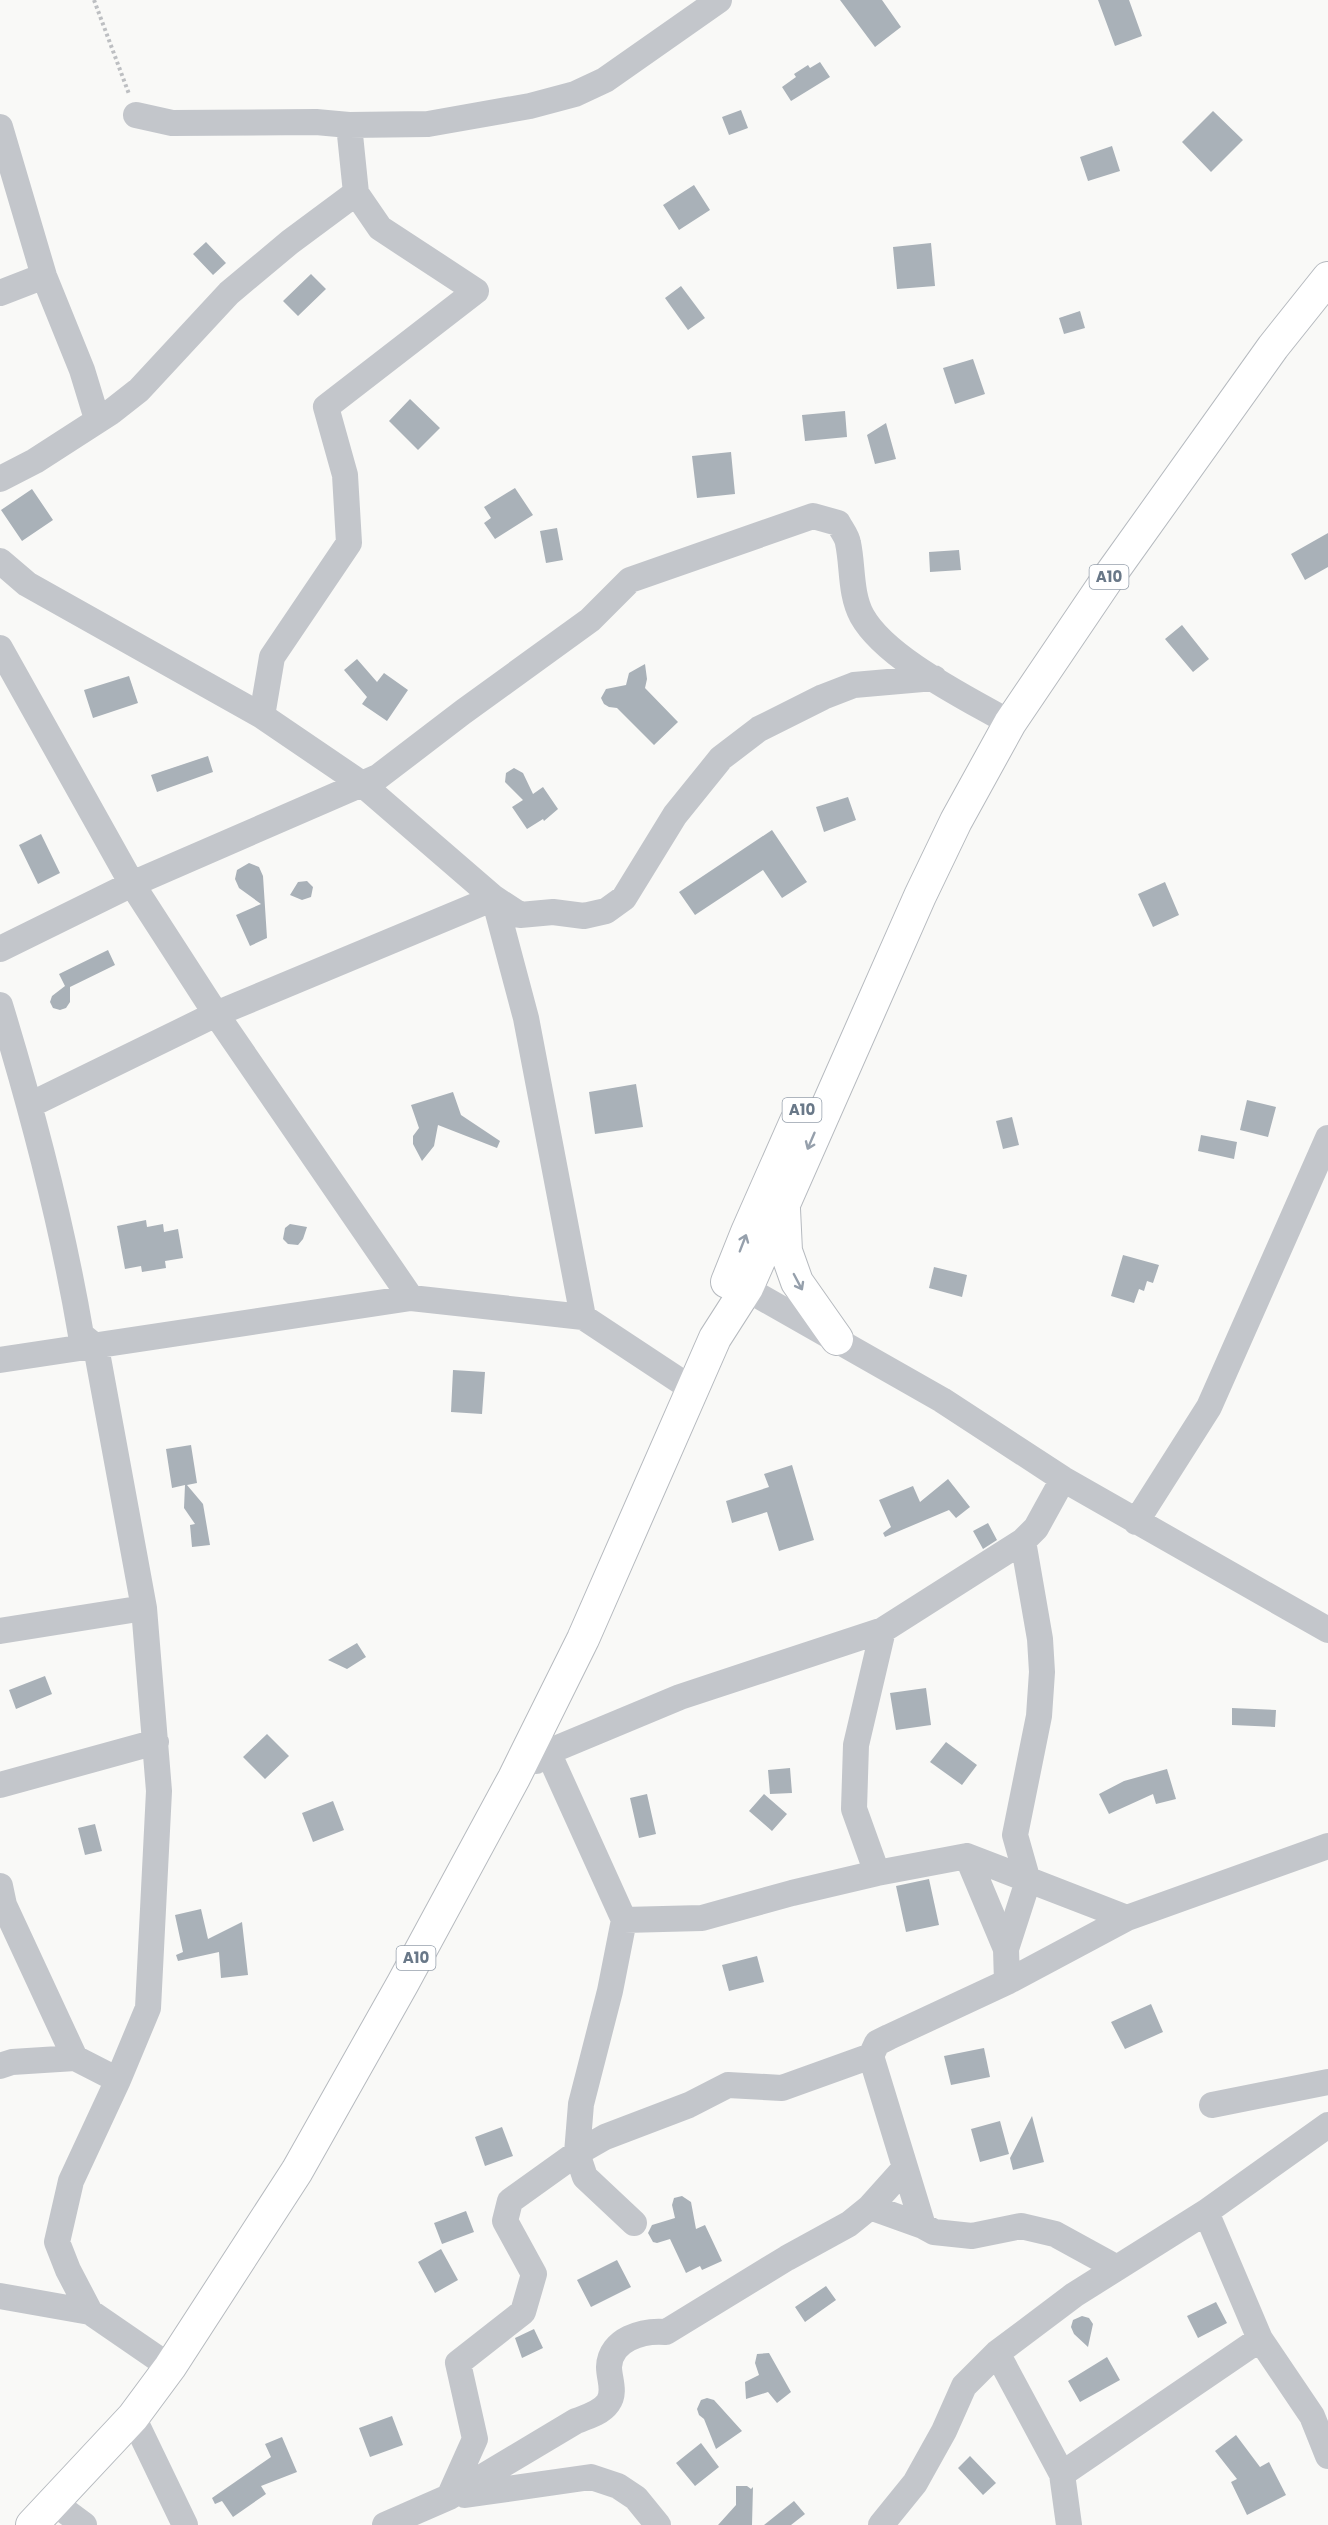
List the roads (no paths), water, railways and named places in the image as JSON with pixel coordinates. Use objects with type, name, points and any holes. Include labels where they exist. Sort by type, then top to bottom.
[{"type":"main road","name":"A10","points":[[32,2525],[132,2417],[170,2367],[297,2171],[403,1983],[514,1778],[583,1639],[714,1338],[718,1311],[738,1283],[784,1206],[823,1112],[904,937],[920,896],[956,821],[1010,723],[1108,578],[1252,376],[1328,278]]},
{"type":"main road","name":"A10","points":[[738,1283],[777,1164],[854,1000],[891,933],[920,896]]},
{"type":"main road","points":[[784,1206],[786,1251],[797,1282],[837,1339]]},
{"type":"street","points":[[136,115],[172,123],[428,124],[530,106],[575,94],[605,80],[719,0]]},
{"type":"street","points":[[262,716],[272,657],[349,543],[345,475],[326,407],[476,291],[380,228],[356,193],[349,125]]},
{"type":"street","points":[[0,126],[44,276],[82,370],[97,419]]},
{"type":"street","points":[[0,479],[35,461],[111,412],[139,390],[229,292],[290,242],[356,193]]},
{"type":"street","points":[[0,293],[44,276]]},
{"type":"street","points":[[0,949],[132,884],[378,777],[590,620],[630,580],[813,516],[838,523],[848,541],[853,584],[862,615],[881,640],[934,678],[1010,723]]},
{"type":"street","points":[[0,561],[27,584],[262,716],[362,784],[494,898],[520,915],[553,912],[585,916],[606,911],[624,898],[675,815],[721,759],[759,729],[823,697],[854,686],[934,678]]},
{"type":"street","points":[[0,649],[132,884],[216,1014],[411,1298]]},
{"type":"street","points":[[30,1105],[216,1014],[494,898]]},
{"type":"street","points":[[494,898],[526,1018],[583,1317]]},
{"type":"street","points":[[0,1005],[30,1105],[73,1290],[81,1335],[96,1347],[144,1608],[156,1742],[159,1791],[148,2008],[118,2080],[71,2181],[57,2242],[68,2270],[90,2312]]},
{"type":"street","points":[[1136,1522],[1209,1407],[1328,1138]]},
{"type":"street","points":[[738,1283],[942,1400],[1063,1479],[1136,1522],[1328,1630]]},
{"type":"street","points":[[0,1360],[411,1298],[583,1317],[692,1389]]},
{"type":"street","points":[[514,1778],[548,1752],[680,1697],[883,1630],[1023,1541],[1036,1528],[1063,1479]]},
{"type":"street","points":[[1007,1982],[1006,1949],[1028,1881],[1015,1835],[1039,1716],[1042,1672],[1040,1639],[1023,1541]]},
{"type":"street","points":[[0,1630],[144,1608]]},
{"type":"street","points":[[877,1873],[854,1809],[856,1745],[883,1630]]},
{"type":"street","points":[[0,1785],[156,1742]]},
{"type":"street","points":[[548,1752],[624,1920],[610,1991],[581,2104],[577,2153],[585,2177],[634,2223]]},
{"type":"street","points":[[923,2226],[871,2056],[877,2043],[1007,1982],[1127,1918],[1328,1846]]},
{"type":"street","points":[[968,1856],[1006,1949]]},
{"type":"street","points":[[624,1920],[702,1918],[877,1873],[968,1856],[1127,1918]]},
{"type":"street","points":[[0,1886],[4,1905],[75,2058]]},
{"type":"street","points":[[449,2497],[475,2439],[458,2363],[523,2312],[534,2274],[505,2221],[510,2201],[577,2153],[605,2137],[689,2105],[728,2085],[782,2088],[871,2056]]},
{"type":"street","points":[[0,2066],[12,2062],[75,2058],[118,2080]]},
{"type":"street","points":[[1212,2105],[1328,2082]]},
{"type":"street","points":[[881,2525],[915,2483],[944,2431],[964,2386],[997,2353],[1074,2295],[1206,2212],[1328,2125]]},
{"type":"street","points":[[385,2525],[449,2497],[576,2421],[595,2414],[608,2404],[612,2394],[609,2366],[613,2350],[622,2342],[649,2331],[666,2332],[787,2258],[849,2224],[870,2207],[905,2168]]},
{"type":"street","points":[[870,2207],[934,2232],[972,2236],[1021,2226],[1055,2234],[1117,2268]]},
{"type":"street","points":[[1206,2212],[1260,2339],[1312,2416],[1328,2456]]},
{"type":"street","points":[[0,2296],[90,2312],[170,2367]]},
{"type":"street","points":[[1062,2474],[1260,2339]]},
{"type":"street","points":[[997,2353],[1062,2474],[1069,2525]]},
{"type":"street","points":[[132,2417],[185,2525]]},
{"type":"street","points":[[449,2497],[591,2477],[618,2486],[636,2498],[658,2525]]},
{"type":"street","points":[[53,2502],[84,2525]]}]
